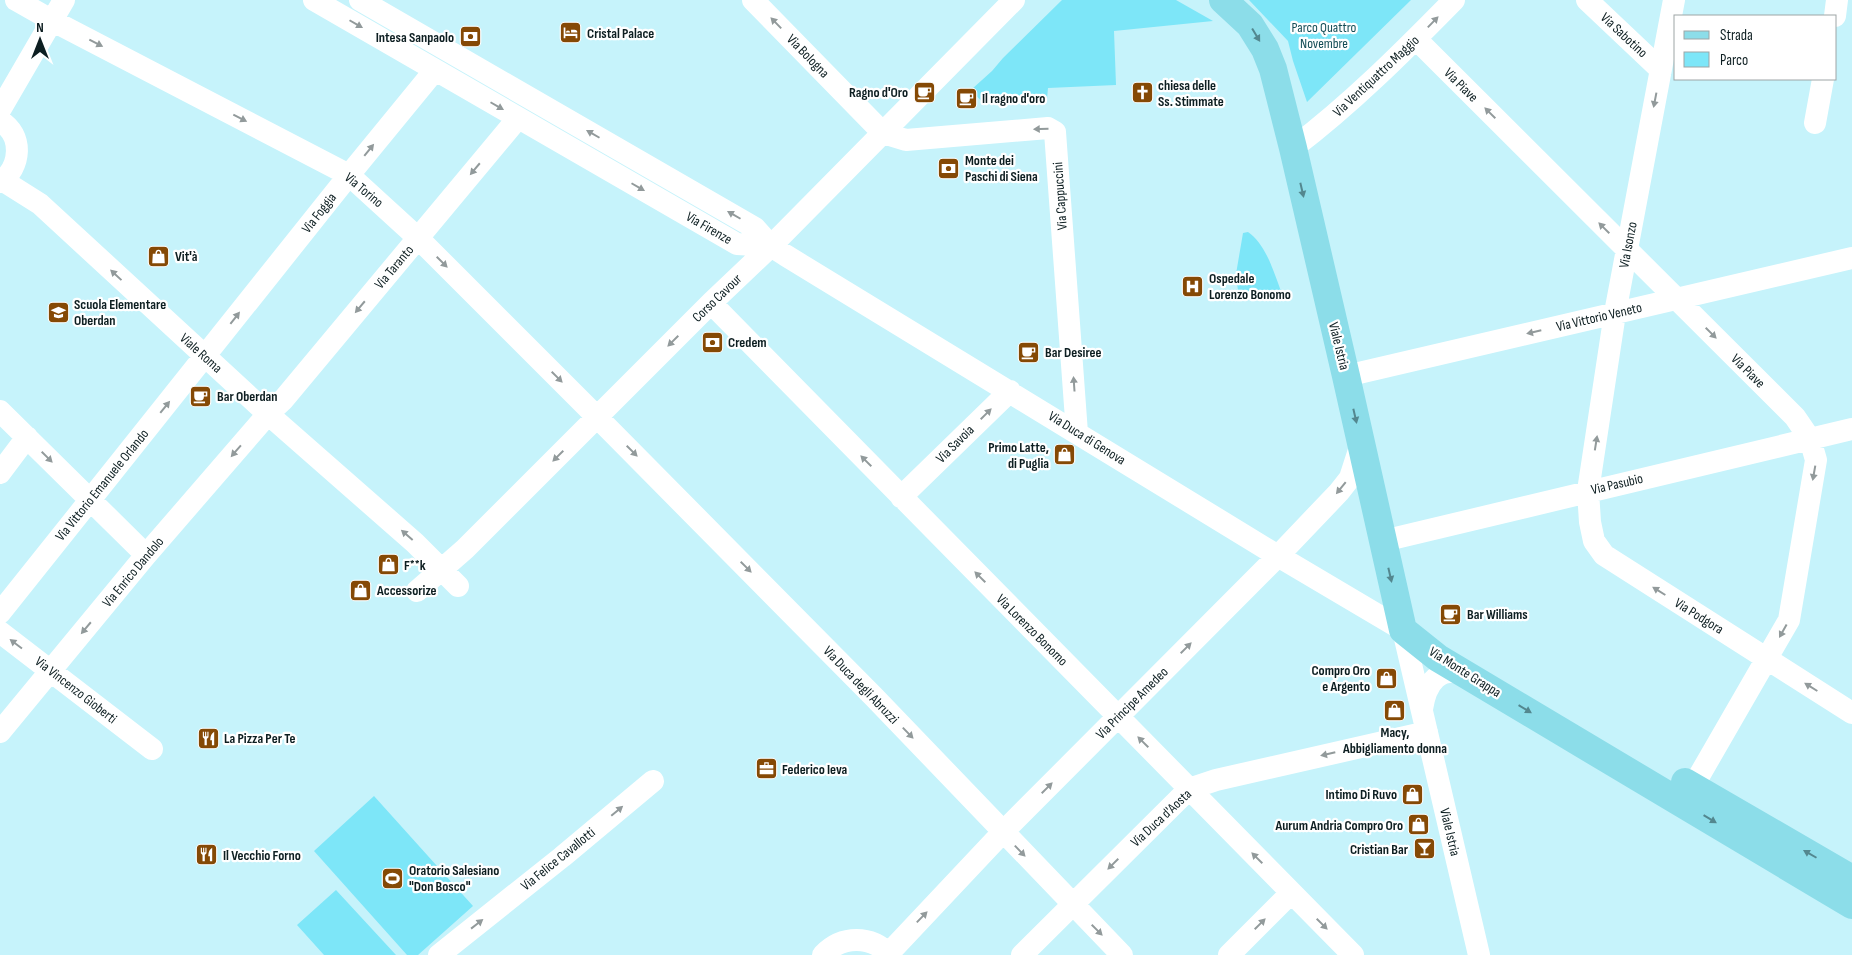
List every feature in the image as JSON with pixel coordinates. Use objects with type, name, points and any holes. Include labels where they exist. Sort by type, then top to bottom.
[{"type":"main road","name":"Viale Istria","points":[[1222,0],[1250,25],[1265,49],[1273,69],[1346,376],[1403,630]]},
{"type":"main road","name":"Via Monte Grappa","points":[[1403,630],[1438,658],[1468,676],[1688,795],[1852,879]]},
{"type":"main road","name":"Via Monte Grappa","points":[[1403,630],[1442,639],[1688,795],[1852,905]]},
{"type":"street","name":"Via Torino","points":[[16,0],[349,175],[418,238],[597,416]]},
{"type":"street","points":[[0,110],[64,0]]},
{"type":"street","name":"Via Firenze","points":[[314,0],[737,244],[771,246]]},
{"type":"street","name":"Via Firenze","points":[[360,0],[755,228],[771,246]]},
{"type":"street","name":"Via Bologna","points":[[753,0],[883,133]]},
{"type":"street","name":"Corso Cavour","points":[[417,591],[464,549],[771,246],[1014,0]]},
{"type":"street","name":"Via Ventiquattro Maggio","points":[[1293,148],[1328,121],[1416,39],[1454,0]]},
{"type":"street","name":"Via Sabotino","points":[[1587,0],[1661,70]]},
{"type":"street","name":"Via Isonzo","points":[[1588,491],[1615,314],[1674,0]]},
{"type":"street","points":[[1834,15],[1838,0]]},
{"type":"street","name":"Via Piave","points":[[1416,39],[1627,252],[1677,299],[1795,417],[1810,439],[1816,460],[1789,620],[1688,795]]},
{"type":"street","name":"Via Foggia","points":[[205,357],[435,70]]},
{"type":"street","points":[[1815,123],[1823,80]]},
{"type":"street","name":"Via Taranto","points":[[268,414],[283,400],[518,118]]},
{"type":"street","points":[[0,122],[12,132],[17,152],[16,163],[1,181]]},
{"type":"street","name":"Via Cappuccini","points":[[883,133],[906,140],[1048,128],[1055,132],[1077,433]]},
{"type":"street","name":"Viale Roma","points":[[1,181],[40,204],[268,414],[416,542],[458,586]]},
{"type":"street","name":"Via Duca di Genova","points":[[771,246],[1278,556],[1403,630]]},
{"type":"street","name":"Via Vittorio Veneto","points":[[1346,376],[1852,258]]},
{"type":"street","name":"Via Lorenzo Bonomo","points":[[711,304],[1353,955]]},
{"type":"street","name":"Via Vittorio Emanuele Orlando","points":[[0,613],[205,357]]},
{"type":"street","name":"Via Savoia","points":[[901,497],[1010,391]]},
{"type":"street","points":[[0,411],[146,555]]},
{"type":"street","name":"Via Enrico Dandolo","points":[[0,732],[146,555],[268,414]]},
{"type":"street","name":"Via Duca degli Abruzzi","points":[[597,416],[874,697],[1002,833],[1122,955]]},
{"type":"street","name":"Via Pasubio","points":[[1383,541],[1852,429]]},
{"type":"street","points":[[0,473],[27,437]]},
{"type":"street","name":"Via Principe Amedeo","points":[[889,954],[1002,833],[1278,556],[1339,492],[1350,478],[1361,444]]},
{"type":"street","name":"Via Podgora","points":[[1588,491],[1590,522],[1594,540],[1604,556],[1852,713]]},
{"type":"street","name":"Viale Istria","points":[[1403,630],[1479,955]]},
{"type":"street","name":"Via Vincenzo Gioberti","points":[[0,632],[152,749]]},
{"type":"street","name":"Viale Istria","points":[[1422,709],[1425,692],[1435,678],[1451,671],[1468,676]]},
{"type":"street","name":"Via Duca d'Aosta","points":[[1022,955],[1189,789],[1216,780],[1427,732]]},
{"type":"street","name":"Via Felice Cavallotti","points":[[446,953],[653,781]]},
{"type":"street","points":[[1228,955],[1291,893]]},
{"type":"street","points":[[823,955],[834,945],[847,940],[861,939],[874,943],[889,954]]},
{"type":"green space","points":[[1062,0],[1176,0],[1213,21],[1114,31],[1116,85],[1048,88],[1047,99],[986,105],[972,92],[972,89]]},
{"type":"green space","name":"Parco Quattro Novembre","points":[[1249,0],[1411,0],[1307,102],[1288,41]]},
{"type":"green space","points":[[1248,232],[1261,245],[1266,254],[1284,299],[1239,299],[1236,274],[1243,233]]},
{"type":"green space","name":"Oratorio Salesiano \"Don Bosco\"","points":[[374,796],[473,906],[418,955],[407,955],[314,851]]},
{"type":"green space","points":[[336,890],[396,955],[324,955],[297,925]]},
{"type":"place","name":"Cristal Palace","points":[[571,33]]},
{"type":"place","name":"Intesa Sanpaolo","points":[[470,37]]},
{"type":"place","name":"Ragno d'Oro","points":[[924,92]]},
{"type":"place","name":"chiesa delle Ss. Stimmate","points":[[1142,93]]},
{"type":"place","name":"Il ragno d'oro","points":[[966,98]]},
{"type":"place","name":"Monte dei Paschi di Siena","points":[[949,168]]},
{"type":"place","name":"Vit'à","points":[[159,256]]},
{"type":"place","name":"Ospedale Lorenzo Bonomo","points":[[1193,286]]},
{"type":"place","name":"Scuola Elementare Oberdan","points":[[58,312]]},
{"type":"place","name":"Credem","points":[[712,342]]},
{"type":"place","name":"Bar Desiree","points":[[1029,352]]},
{"type":"place","name":"Bar Oberdan","points":[[201,396]]},
{"type":"place","name":"Primo Latte, di Puglia","points":[[1065,455]]},
{"type":"place","name":"F**k","points":[[388,565]]},
{"type":"place","name":"Accessorize","points":[[361,590]]},
{"type":"place","name":"Bar Williams","points":[[1451,614]]},
{"type":"place","name":"Compro Oro e Argento","points":[[1386,678]]},
{"type":"place","name":"Macy, Abbigliamento donna","points":[[1395,710]]},
{"type":"place","name":"La Pizza Per Te","points":[[208,738]]},
{"type":"place","name":"Federico Ieva","points":[[766,769]]},
{"type":"place","name":"Intimo Di Ruvo","points":[[1413,794]]},
{"type":"place","name":"Aurum Andria Compro Oro","points":[[1419,825]]},
{"type":"place","name":"Cristian Bar","points":[[1424,849]]},
{"type":"place","name":"Il Vecchio Forno","points":[[207,855]]},
{"type":"place","name":"Oratorio Salesiano \"Don Bosco\"","points":[[393,878]]}]
